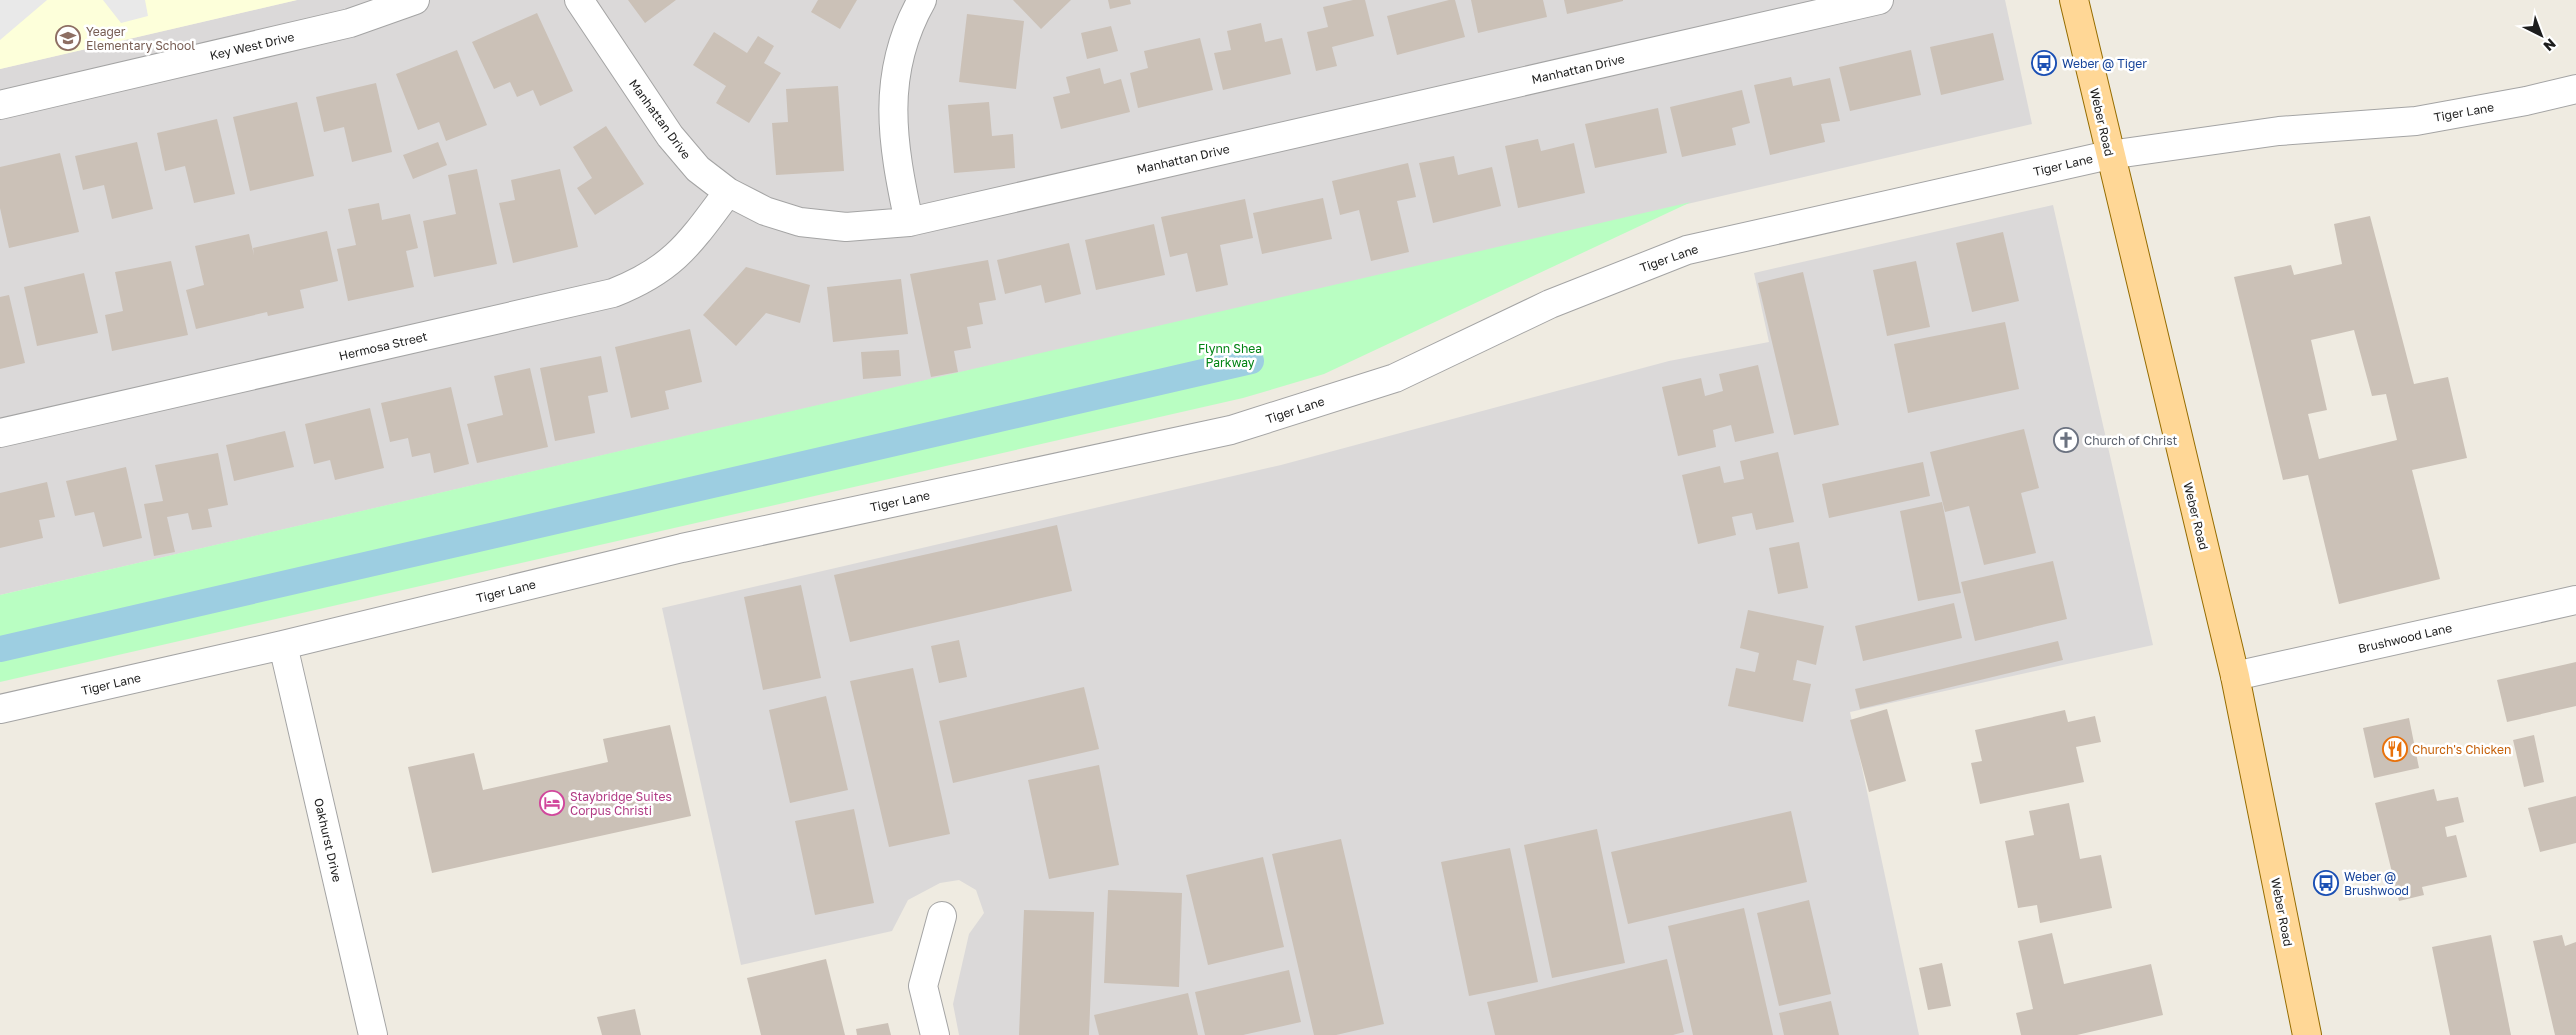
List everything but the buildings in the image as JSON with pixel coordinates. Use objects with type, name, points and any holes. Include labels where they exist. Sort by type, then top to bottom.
[{"type":"main road","name":"Weber Road","points":[[2074,0],[2109,155],[2235,676],[2307,1035]]},
{"type":"street","name":"Key West Drive","points":[[0,105],[350,23],[415,0]]},
{"type":"street","name":"Manhattan Drive","points":[[579,0],[670,136],[698,169],[728,192],[765,211],[800,222],[846,227],[909,222],[1879,0]]},
{"type":"street","points":[[909,222],[896,159],[892,108],[898,59],[922,0]]},
{"type":"street","name":"Tiger Lane","points":[[0,709],[283,646],[682,548],[1231,430],[1394,378],[1550,304],[1687,250],[2109,155],[2279,131],[2416,121],[2526,101],[2576,89]]},
{"type":"street","name":"Hermosa Street","points":[[0,433],[613,293],[640,282],[665,266],[688,246],[728,192]]},
{"type":"street","name":"Brushwood Lane","points":[[2235,676],[2576,600]]},
{"type":"street","name":"Oakhurst Drive","points":[[283,646],[373,1035]]},
{"type":"street","points":[[935,1035],[923,986],[942,916]]},
{"type":"shaded area","name":"Yeager Elementary School","points":[[0,0],[297,0],[0,69]]},
{"type":"shaded area","points":[[0,0],[47,0],[0,40]]},
{"type":"shaded area","points":[[103,0],[145,0],[148,16],[121,23]]},
{"type":"shaded area","points":[[297,0],[2005,0],[2032,124],[0,595],[0,69]]},
{"type":"shaded area","points":[[2053,205],[2153,645],[1850,712],[1919,1035],[959,1035],[953,1004],[969,934],[984,913],[976,890],[959,880],[940,883],[908,900],[892,931],[741,965],[662,608],[1281,465],[1669,361],[1769,342],[1754,273]]},
{"type":"green space","name":"Flynn Shea Parkway","points":[[1691,202],[1324,374],[1243,398],[0,682],[0,595]]},
{"type":"waterway","points":[[0,649],[1251,361]]},
{"type":"place","name":"Yeager Elementary School","points":[[68,38]]},
{"type":"place","name":"Weber @ Tiger","points":[[2044,63]]},
{"type":"place","name":"Church of Christ","points":[[2066,440]]},
{"type":"place","name":"Church's Chicken","points":[[2395,749]]},
{"type":"place","name":"Staybridge Suites Corpus Christi","points":[[552,803]]},
{"type":"place","name":"Weber @ Brushwood","points":[[2326,883]]}]
